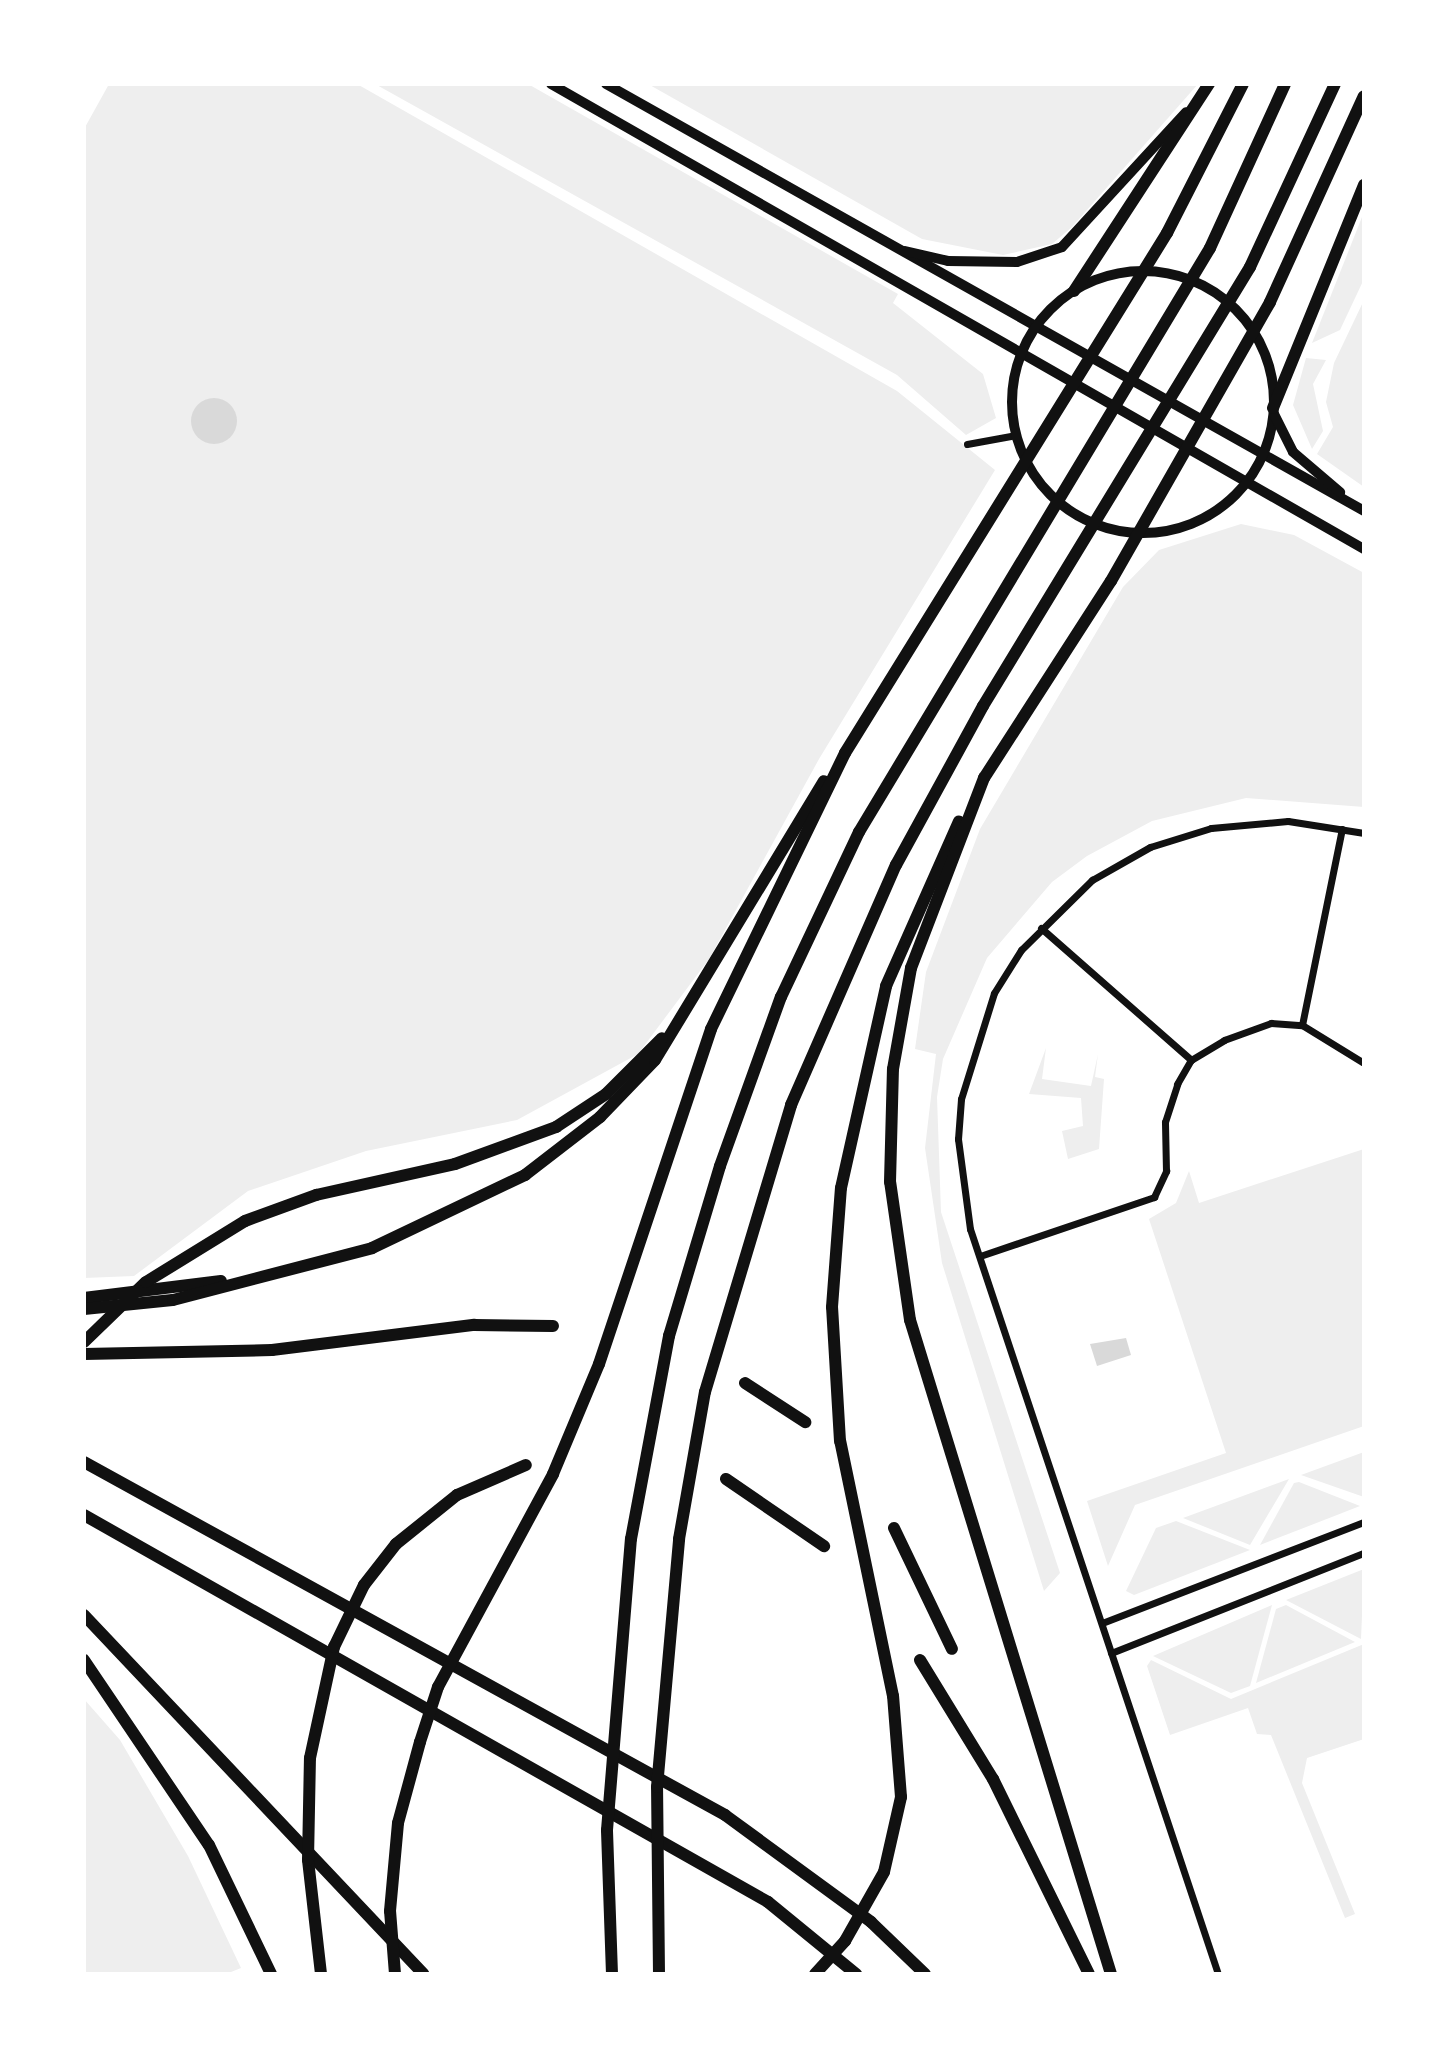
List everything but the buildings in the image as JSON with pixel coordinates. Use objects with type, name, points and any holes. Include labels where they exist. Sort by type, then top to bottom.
[{"type":"highway","points":[[84,1309],[173,1300],[372,1248],[525,1175],[600,1117],[655,1060],[690,1005],[795,821],[845,753],[1002,505],[1167,233],[1243,84]]},
{"type":"highway","points":[[612,1974],[608,1912],[617,1668],[631,1539],[669,1336],[781,997],[859,832],[1210,248],[1285,84]]},
{"type":"highway","points":[[659,1974],[665,1683],[705,1392],[791,1105],[896,865],[1250,267],[1335,84]]},
{"type":"highway","points":[[1074,291],[1208,87]]},
{"type":"highway","points":[[815,1974],[845,1941],[884,1872],[901,1797],[901,1755],[840,1441],[832,1307],[838,1219],[860,1077],[886,986],[939,855],[984,778],[1111,581],[1270,302],[1364,96]]},
{"type":"highway","points":[[1273,408],[1364,185]]},
{"type":"highway","points":[[395,1974],[390,1911],[398,1823],[438,1687],[559,1461],[599,1364],[711,1029],[845,753]]},
{"type":"highway","points":[[984,778],[911,968],[893,1069],[890,1182],[910,1320],[1111,1974]]},
{"type":"highway","points":[[84,1342],[187,1252],[316,1195],[455,1164],[556,1127],[606,1094],[690,1005]]},
{"type":"highway","points":[[84,1298],[288,1271]]},
{"type":"highway","points":[[84,1354],[272,1350],[474,1325],[553,1326]]},
{"type":"highway","points":[[745,1383],[805,1422]]},
{"type":"highway","points":[[84,1462],[725,1815],[871,1922],[925,1974]]},
{"type":"highway","points":[[321,1974],[308,1860],[310,1758],[334,1647],[364,1585],[396,1544],[457,1495],[526,1465]]},
{"type":"highway","points":[[726,1479],[824,1546]]},
{"type":"highway","points":[[84,1515],[768,1902],[856,1974]]},
{"type":"highway","points":[[894,1528],[952,1649]]},
{"type":"highway","points":[[84,1615],[424,1974]]},
{"type":"highway","points":[[84,1660],[209,1845],[271,1974]]},
{"type":"highway","points":[[920,1660],[993,1779],[1089,1974]]},
{"type":"main road","points":[[551,84],[1245,484],[1364,549]]},
{"type":"main road","points":[[606,84],[891,248],[1037,325],[1364,510]]},
{"type":"main road","points":[[891,248],[992,262],[1062,247],[1208,87]]},
{"type":"main road","points":[[1273,408],[1262,454],[1245,484],[1199,521],[1124,532],[1087,521],[1055,500],[1016,435],[1012,397],[1022,353],[1037,325],[1074,291],[1112,274],[1148,271],[1209,290],[1254,334],[1273,408],[1293,452],[1364,510]]},
{"type":"street","points":[[967,444],[1016,435]]},
{"type":"street","points":[[1218,1974],[962,1199],[958,1139],[969,1057],[994,993],[1041,928],[1092,880],[1171,840],[1248,823],[1364,833]]},
{"type":"street","points":[[1302,1025],[1342,829]]},
{"type":"street","points":[[1041,928],[1191,1060]]},
{"type":"street","points":[[980,1256],[1154,1197],[1166,1171],[1168,1111],[1191,1060],[1255,1027],[1302,1025],[1364,1063]]},
{"type":"street","points":[[1102,1623],[1364,1522]]},
{"type":"street","points":[[1111,1653],[1364,1553]]},
{"type":"shaded area","points":[[109,84],[357,84],[897,391],[995,470],[819,759],[709,959],[638,1054],[517,1120],[366,1151],[248,1191],[134,1276],[84,1278],[84,129]]},
{"type":"shaded area","points":[[375,84],[528,84],[898,294],[893,303],[983,374],[996,418],[966,435],[897,375]]},
{"type":"shaded area","points":[[648,84],[1198,84],[1072,227],[1052,244],[1003,255],[922,239]]},
{"type":"shaded area","points":[[1364,212],[1364,279],[1340,330],[1312,343]]},
{"type":"shaded area","points":[[1364,300],[1364,487],[1317,454],[1333,427],[1326,402],[1334,363]]},
{"type":"shaded area","points":[[1306,358],[1326,360],[1313,384],[1323,431],[1312,449],[1293,405]]},
{"type":"shaded area","points":[[214,398],[230,405],[237,421],[230,437],[214,444],[198,437],[191,421],[198,405]]},
{"type":"shaded area","points":[[1241,524],[1294,535],[1364,573],[1364,807],[1246,798],[1152,821],[1087,856],[1052,882],[987,958],[943,1059],[937,1097],[941,1212],[1060,1573],[1044,1591],[942,1263],[925,1148],[936,1054],[915,1049],[926,972],[980,829],[1123,587],[1159,550]]},
{"type":"shaded area","points":[[1046,1048],[1042,1079],[1091,1086],[1098,1054],[1095,1077],[1104,1079],[1099,1149],[1068,1159],[1062,1131],[1083,1126],[1081,1098],[1029,1094]]},
{"type":"shaded area","points":[[1364,1149],[1364,1426],[1135,1505],[1108,1566],[1087,1501],[1226,1453],[1149,1219],[1176,1203],[1189,1171],[1199,1203]]},
{"type":"shaded area","points":[[1126,1338],[1131,1355],[1097,1366],[1090,1344]]},
{"type":"shaded area","points":[[1364,1452],[1364,1497],[1301,1475]]},
{"type":"shaded area","points":[[1289,1479],[1250,1545],[1183,1518]]},
{"type":"shaded area","points":[[1299,1482],[1360,1506],[1260,1545],[1294,1483]]},
{"type":"shaded area","points":[[1176,1521],[1250,1550],[1134,1595],[1126,1591],[1156,1528]]},
{"type":"shaded area","points":[[1364,1569],[1361,1639],[1286,1600]]},
{"type":"shaded area","points":[[1272,1605],[1250,1686],[1231,1693],[1153,1656]]},
{"type":"shaded area","points":[[1286,1605],[1355,1642],[1256,1683],[1276,1609]]},
{"type":"shaded area","points":[[1364,1644],[1364,1739],[1307,1758],[1302,1783],[1355,1914],[1345,1918],[1271,1735],[1257,1734],[1248,1708],[1170,1735],[1147,1666],[1151,1660],[1231,1699]]},
{"type":"shaded area","points":[[84,1699],[120,1740],[188,1856],[241,1968],[226,1974],[84,1974]]}]
